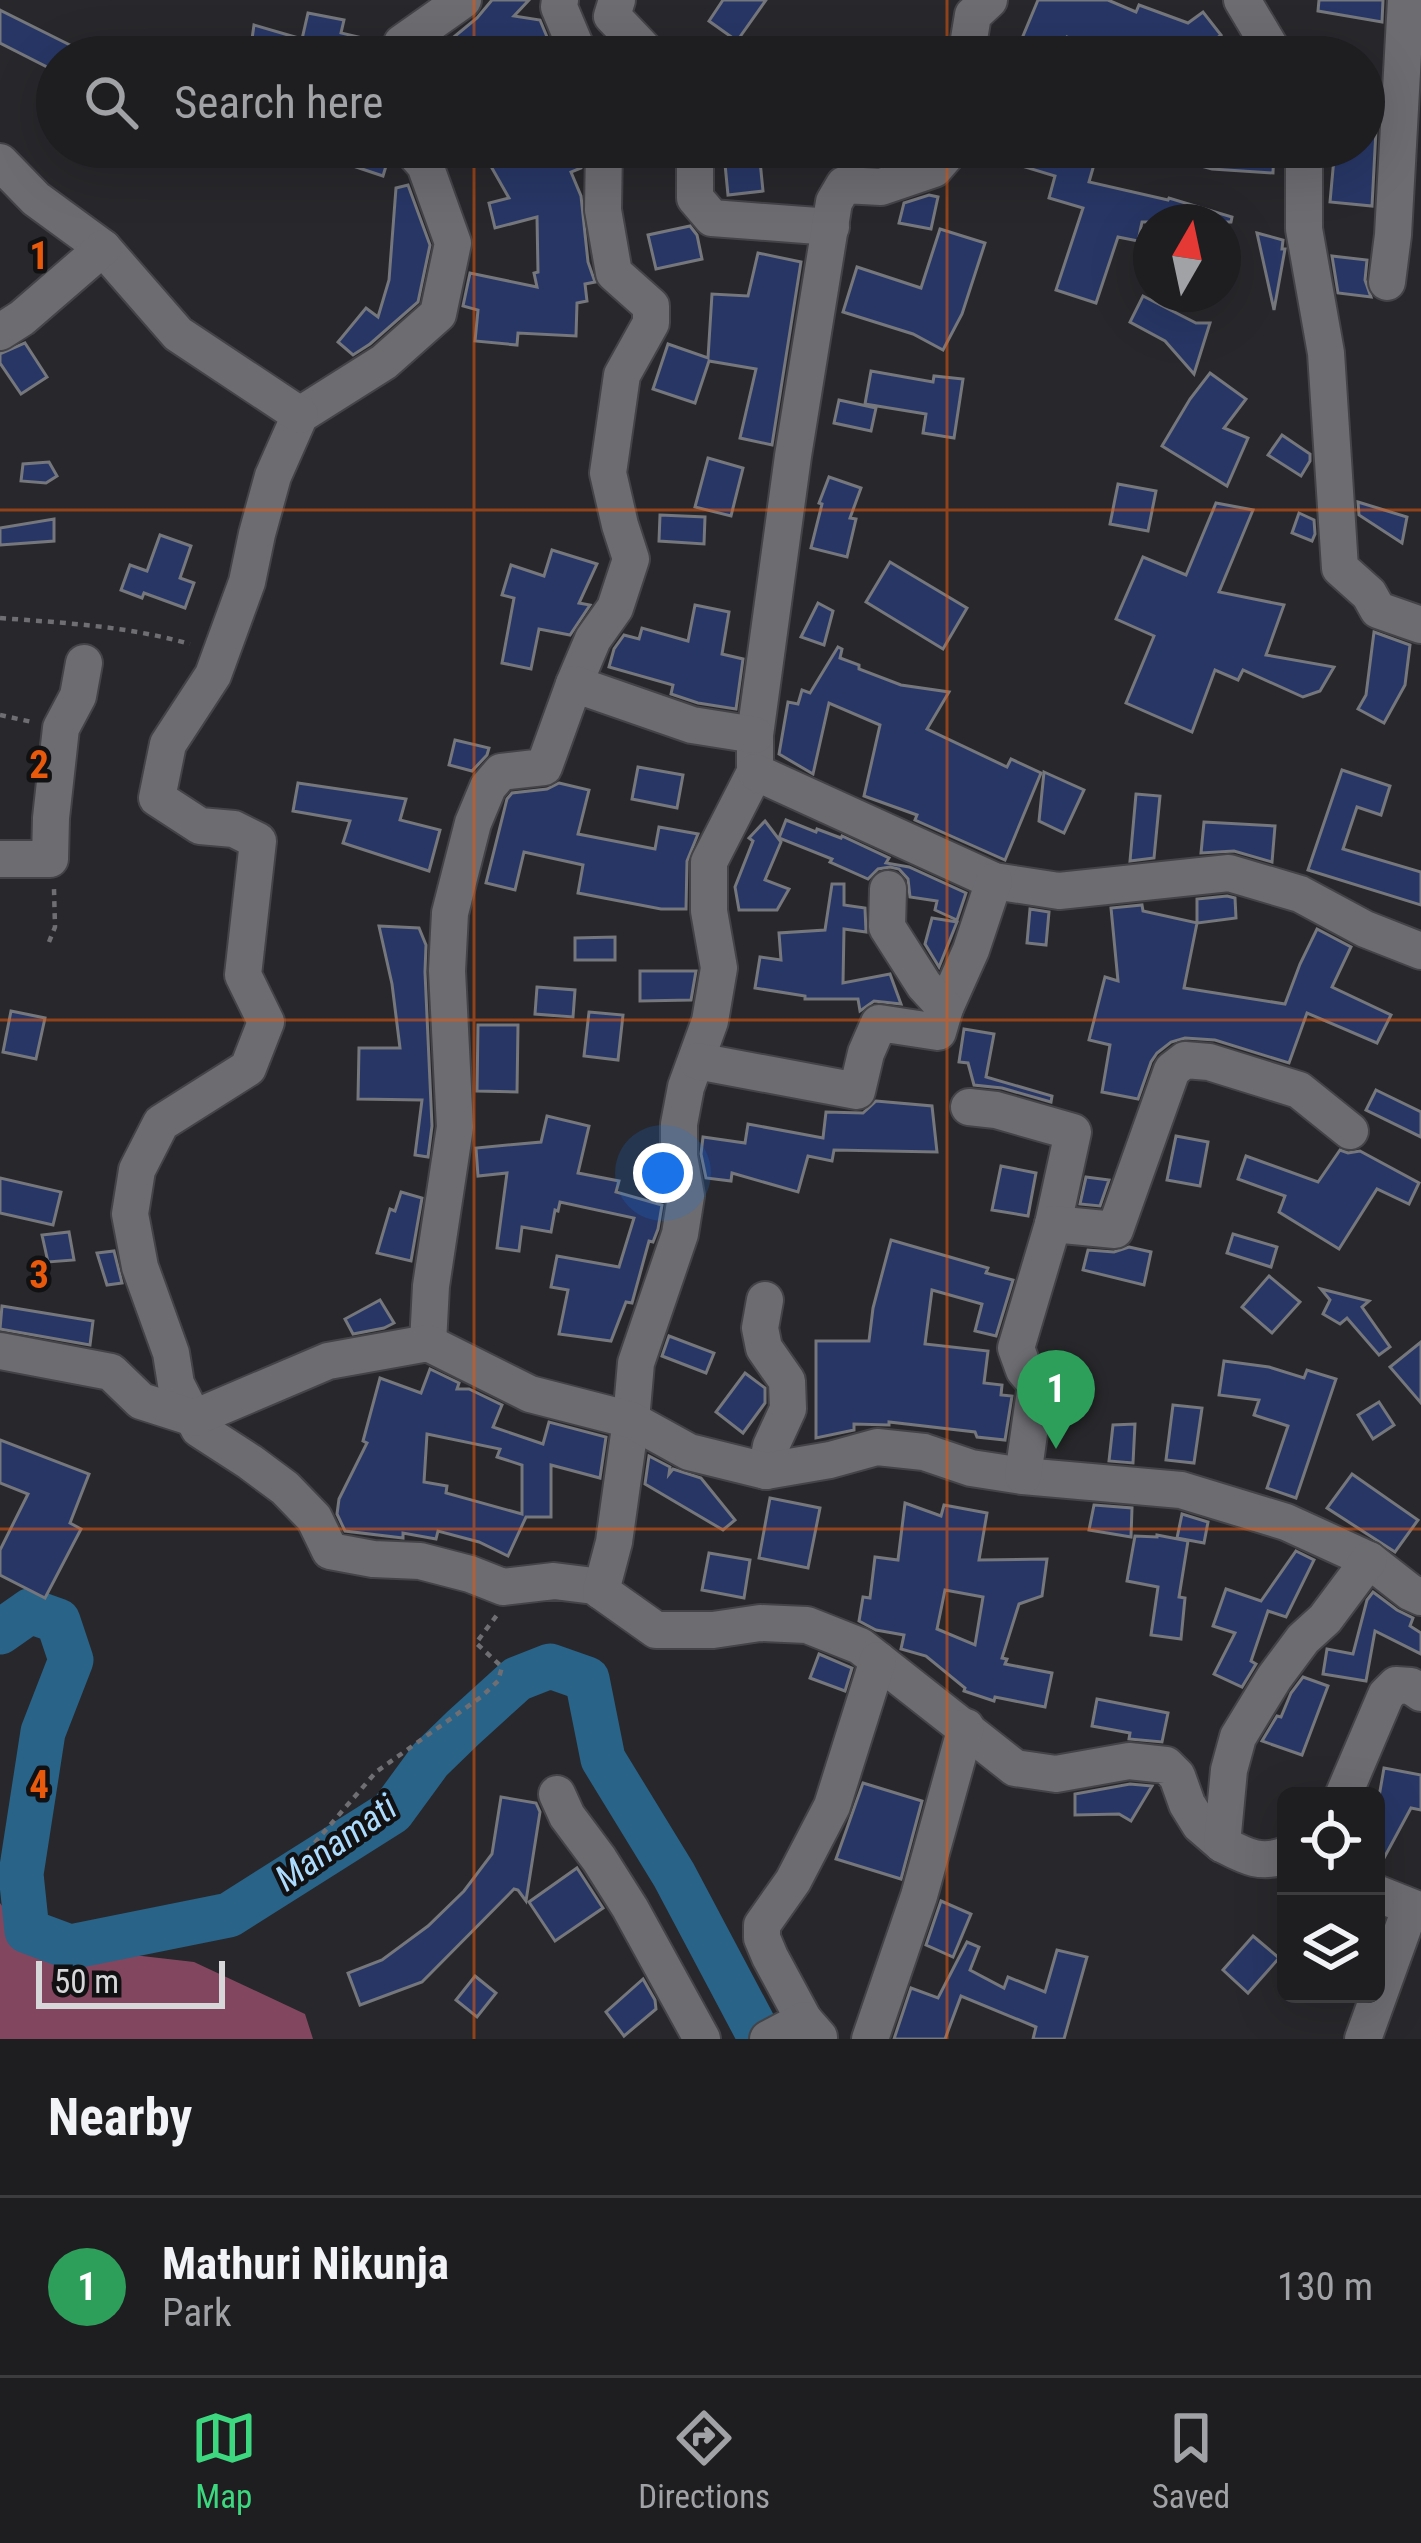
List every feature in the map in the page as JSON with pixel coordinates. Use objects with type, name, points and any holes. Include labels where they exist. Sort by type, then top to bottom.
[{"type":"street","points":[[412,36],[463,0]]},
{"type":"street","points":[[560,0],[571,36]]},
{"type":"street","points":[[617,0],[612,16],[631,36]]},
{"type":"street","points":[[970,36],[973,16],[989,0]]},
{"type":"street","points":[[1242,0],[1263,36]]},
{"type":"street","points":[[1387,282],[1410,114],[1406,0]]},
{"type":"street","points":[[0,162],[36,199],[104,248],[178,334],[300,415]]},
{"type":"street","points":[[426,168],[453,243],[438,314],[384,362],[300,415],[273,476],[248,582],[213,675],[168,744],[157,798],[200,826],[234,829],[258,841],[243,975],[266,1022],[248,1068],[161,1123],[137,1170],[130,1214],[140,1267],[171,1353],[176,1384],[199,1430],[285,1488],[314,1518],[330,1551],[420,1561],[503,1587],[554,1581],[594,1586],[656,1630],[807,1625],[860,1646],[1016,1768],[1069,1773],[1129,1761],[1166,1765],[1178,1776],[1200,1825],[1222,1844],[1254,1861],[1277,1859]]},
{"type":"street","points":[[428,1343],[430,1286],[455,1127],[450,913],[473,823],[488,787],[501,772],[544,767],[593,639],[615,608],[632,559],[608,472],[622,375],[651,323],[651,306],[614,273],[603,210],[604,168]]},
{"type":"street","points":[[694,168],[695,198],[712,218],[832,227]]},
{"type":"street","points":[[601,1591],[614,1542],[636,1363],[680,1234],[686,1196],[679,1124],[686,1087],[710,1021],[718,968],[709,911],[710,862],[755,772],[755,735],[793,456],[834,202],[844,184],[881,187],[935,168]]},
{"type":"street","points":[[1304,168],[1304,229],[1326,353],[1340,568],[1369,594],[1378,610],[1421,625]]},
{"type":"street","points":[[0,332],[104,248]]},
{"type":"street","points":[[0,859],[50,860],[62,728],[78,696],[84,663]]},
{"type":"street","points":[[574,684],[692,724],[755,735]]},
{"type":"street","points":[[755,772],[994,881],[1059,891],[1229,873],[1300,894],[1365,929],[1421,951]]},
{"type":"street","points":[[697,1061],[857,1091],[878,1023],[938,1031],[994,881]]},
{"type":"street","points":[[888,890],[887,927],[924,985],[945,1008]]},
{"type":"street","points":[[1053,1224],[1115,1230],[1172,1070],[1185,1060],[1209,1062],[1299,1090],[1349,1131]]},
{"type":"street","points":[[969,1107],[1072,1132],[1053,1224],[1016,1348],[1024,1370],[1036,1384],[1023,1476]]},
{"type":"street","points":[[766,1300],[760,1328],[764,1348],[787,1381],[788,1409],[771,1446],[766,1471]]},
{"type":"street","points":[[0,1351],[112,1372],[140,1400],[194,1418],[328,1360],[428,1343],[530,1394],[631,1420],[688,1452],[766,1471],[877,1447],[924,1451],[971,1468],[1023,1476],[1181,1490],[1286,1522],[1369,1560],[1421,1598]]},
{"type":"street","points":[[1222,1844],[1229,1770],[1238,1737],[1274,1678],[1369,1560]]},
{"type":"street","points":[[768,2039],[812,2030],[770,1957],[762,1925],[793,1881],[832,1806],[878,1660]]},
{"type":"street","points":[[1347,1787],[1386,1695],[1396,1685],[1411,1686],[1421,1693]]},
{"type":"street","points":[[870,2039],[919,1895],[965,1727]]},
{"type":"street","points":[[557,1794],[566,1816],[629,1908],[702,2039]]},
{"type":"street","points":[[1363,2039],[1416,1910],[1381,1895]]},
{"type":"path","points":[[0,618],[158,635],[207,649],[213,675]]},
{"type":"path","points":[[49,942],[55,927],[50,860]]},
{"type":"path","points":[[299,1861],[376,1772],[498,1681],[502,1667],[476,1643],[501,1610],[498,1598],[503,1587]]},
{"type":"shaded area","points":[[0,1903],[29,1943],[194,1962],[305,2014],[313,2039],[0,2039]]},
{"type":"building","points":[[492,0],[529,0],[514,16],[540,20],[547,36],[455,36]]},
{"type":"building","points":[[723,0],[766,0],[741,36],[730,36],[709,21]]},
{"type":"building","points":[[1038,0],[1108,0],[1136,12],[1139,5],[1188,23],[1203,12],[1221,35],[1220,36],[1023,36]]},
{"type":"building","points":[[1319,0],[1383,0],[1382,22],[1318,11]]},
{"type":"building","points":[[0,10],[52,36],[36,36],[36,61],[0,43]]},
{"type":"building","points":[[308,13],[344,20],[341,33],[354,36],[303,36]]},
{"type":"building","points":[[254,25],[292,36],[252,36]]},
{"type":"building","points":[[359,168],[385,168],[383,176]]},
{"type":"building","points":[[492,168],[581,168],[571,172],[581,196],[588,262],[595,282],[585,284],[587,301],[577,303],[576,336],[518,333],[517,345],[475,341],[478,310],[463,306],[470,273],[537,287],[537,217],[495,228],[489,203],[509,198]]},
{"type":"building","points":[[725,168],[761,168],[763,191],[728,195]]},
{"type":"building","points":[[1028,168],[1093,168],[1089,182],[1189,204],[1133,204],[1133,240],[1118,237],[1096,303],[1056,290],[1083,208],[1049,198],[1055,176]]},
{"type":"building","points":[[1208,168],[1273,168],[1273,173]]},
{"type":"building","points":[[1333,168],[1374,168],[1372,206],[1330,202]]},
{"type":"building","points":[[408,185],[430,245],[418,302],[353,355],[338,342],[366,308],[378,317],[389,280],[396,188]]},
{"type":"building","points":[[938,197],[931,229],[899,223],[904,203]]},
{"type":"building","points":[[690,226],[702,259],[656,269],[648,235]]},
{"type":"building","points":[[940,229],[985,243],[962,314],[943,350],[913,334],[843,312],[857,267],[921,288]]},
{"type":"building","points":[[1257,233],[1283,240],[1285,249],[1274,310]]},
{"type":"building","points":[[758,253],[801,262],[772,445],[740,438],[756,369],[709,361],[695,403],[653,389],[668,344],[708,358],[712,294],[748,296]]},
{"type":"building","points":[[1332,256],[1367,260],[1365,280],[1371,297],[1338,293]]},
{"type":"building","points":[[1135,312],[1174,312],[1196,323],[1210,323],[1194,374],[1165,341],[1130,322]]},
{"type":"building","points":[[25,343],[47,377],[21,394],[0,363],[0,354]]},
{"type":"building","points":[[871,371],[933,382],[934,376],[963,379],[954,438],[923,433],[926,414],[865,404]]},
{"type":"building","points":[[1210,373],[1246,399],[1224,428],[1248,438],[1227,486],[1162,446]]},
{"type":"building","points":[[839,400],[876,408],[871,431],[834,423]]},
{"type":"building","points":[[1282,435],[1310,454],[1301,476],[1268,455]]},
{"type":"building","points":[[708,458],[743,468],[731,516],[695,507]]},
{"type":"building","points":[[49,462],[57,476],[46,483],[21,481],[23,464]]},
{"type":"building","points":[[829,477],[861,488],[850,518],[856,519],[847,557],[811,548]]},
{"type":"building","points":[[1118,484],[1156,491],[1148,531],[1110,524]]},
{"type":"building","points":[[1358,502],[1407,517],[1402,543],[1359,515]]},
{"type":"building","points":[[1216,503],[1253,510],[1219,592],[1284,605],[1266,655],[1334,667],[1320,691],[1303,697],[1243,670],[1238,680],[1215,670],[1192,732],[1126,703],[1154,636],[1116,619],[1143,557],[1186,575]]},
{"type":"building","points":[[1299,513],[1314,520],[1312,541],[1292,533]]},
{"type":"building","points":[[660,515],[705,517],[704,544],[659,541]]},
{"type":"building","points":[[54,519],[54,541],[0,545],[0,528]]},
{"type":"building","points":[[160,535],[191,546],[180,578],[194,583],[185,608],[121,590],[130,565],[147,571]]},
{"type":"building","points":[[552,550],[597,564],[579,603],[590,605],[570,635],[539,629],[531,669],[502,663],[514,598],[502,595],[511,565],[544,576]]},
{"type":"building","points":[[890,562],[967,608],[943,649],[866,602]]},
{"type":"building","points":[[818,603],[833,611],[824,645],[801,637]]},
{"type":"building","points":[[695,605],[729,612],[722,654],[743,659],[736,709],[698,703],[671,694],[673,685],[609,667],[624,635],[639,639],[642,628],[688,641]]},
{"type":"building","points":[[1374,632],[1410,645],[1405,685],[1384,723],[1358,709],[1366,695]]},
{"type":"building","points":[[838,647],[840,658],[859,669],[901,685],[949,692],[927,729],[1007,767],[1011,759],[1041,773],[1005,860],[915,820],[917,815],[864,796],[880,725],[829,703],[813,774],[779,754],[788,702],[798,704],[802,690],[810,693]]},
{"type":"building","points":[[455,740],[489,748],[472,771],[449,765]]},
{"type":"building","points":[[638,767],[683,775],[677,808],[632,799]]},
{"type":"building","points":[[1342,770],[1390,786],[1381,815],[1357,807],[1343,849],[1421,872],[1421,905],[1308,870]]},
{"type":"building","points":[[1044,772],[1084,790],[1064,833],[1039,821]]},
{"type":"building","points":[[298,783],[406,799],[400,820],[440,830],[429,871],[343,843],[350,821],[293,811]]},
{"type":"building","points":[[559,783],[589,790],[578,834],[655,849],[659,827],[698,834],[687,861],[686,909],[661,909],[578,893],[583,865],[524,852],[515,890],[486,883],[507,799],[512,793]]},
{"type":"building","points":[[1136,794],[1160,796],[1154,858],[1130,861]]},
{"type":"building","points":[[786,820],[842,836],[889,858],[886,863],[909,867],[966,893],[957,920],[935,910],[937,901],[910,897],[908,879],[899,869],[878,869],[868,879],[779,838]]},
{"type":"building","points":[[765,821],[781,842],[765,880],[789,889],[777,910],[739,910],[735,887],[753,841],[749,838]]},
{"type":"building","points":[[1204,822],[1275,826],[1272,862],[1234,851],[1201,853]]},
{"type":"building","points":[[832,884],[844,884],[844,905],[865,908],[866,932],[844,929],[843,983],[890,974],[901,1004],[874,1001],[860,1011],[858,999],[805,999],[755,988],[760,957],[781,960],[779,933],[825,930]]},
{"type":"building","points":[[1235,898],[1236,918],[1197,923],[1197,899]]},
{"type":"building","points":[[1142,905],[1143,911],[1197,923],[1184,988],[1285,1004],[1317,929],[1351,947],[1332,987],[1391,1015],[1377,1043],[1307,1013],[1289,1063],[1215,1040],[1185,1038],[1157,1053],[1138,1099],[1102,1092],[1110,1045],[1089,1040],[1105,977],[1118,981],[1111,908]]},
{"type":"building","points":[[1030,909],[1049,912],[1046,945],[1027,943]]},
{"type":"building","points":[[932,918],[957,922],[939,967],[925,944]]},
{"type":"building","points":[[379,926],[419,928],[426,945],[432,1126],[428,1157],[415,1155],[422,1100],[358,1099],[359,1048],[400,1048]]},
{"type":"building","points":[[615,937],[615,960],[575,960],[575,938]]},
{"type":"building","points":[[640,971],[696,971],[691,1000],[640,1001]]},
{"type":"building","points":[[537,987],[575,990],[573,1017],[535,1014]]},
{"type":"building","points":[[11,1011],[45,1018],[36,1059],[3,1052]]},
{"type":"building","points":[[589,1012],[623,1015],[618,1060],[584,1056]]},
{"type":"building","points":[[478,1025],[518,1025],[517,1092],[477,1091]]},
{"type":"building","points":[[964,1029],[994,1034],[986,1077],[1052,1096],[1051,1102],[974,1085],[968,1063],[959,1062]]},
{"type":"building","points":[[1376,1090],[1421,1112],[1421,1137],[1366,1110]]},
{"type":"building","points":[[876,1101],[932,1106],[937,1152],[834,1150],[832,1161],[808,1156],[798,1192],[732,1173],[731,1181],[706,1178],[703,1137],[745,1143],[748,1124],[823,1138],[826,1112],[863,1113]]},
{"type":"building","points":[[547,1116],[589,1126],[578,1173],[619,1181],[616,1192],[662,1205],[632,1303],[626,1302],[611,1341],[559,1334],[568,1290],[551,1287],[557,1256],[619,1267],[634,1218],[560,1202],[551,1232],[522,1227],[519,1251],[497,1248],[507,1173],[478,1176],[476,1148],[541,1142]]},
{"type":"building","points":[[1176,1136],[1208,1142],[1200,1186],[1167,1180]]},
{"type":"building","points":[[1340,1150],[1360,1151],[1419,1183],[1409,1204],[1377,1189],[1339,1249],[1279,1212],[1285,1196],[1238,1179],[1246,1156],[1318,1182]]},
{"type":"building","points":[[1001,1166],[1036,1173],[1028,1216],[992,1210]]},
{"type":"building","points":[[1086,1177],[1109,1180],[1100,1206],[1080,1204]]},
{"type":"building","points":[[0,1178],[61,1192],[53,1225],[0,1213]]},
{"type":"building","points":[[401,1192],[422,1198],[411,1261],[377,1253],[390,1209],[395,1211]]},
{"type":"building","points":[[69,1232],[74,1260],[48,1262],[42,1235]]},
{"type":"building","points":[[1233,1234],[1277,1247],[1271,1267],[1227,1253]]},
{"type":"building","points":[[891,1240],[988,1268],[986,1273],[1013,1280],[996,1336],[975,1331],[982,1304],[932,1290],[925,1344],[988,1351],[984,1383],[1002,1385],[1001,1395],[1012,1396],[1005,1440],[889,1422],[854,1424],[854,1430],[816,1438],[816,1341],[869,1341]]},
{"type":"building","points":[[1129,1247],[1151,1252],[1144,1285],[1083,1270],[1088,1250],[1114,1252]]},
{"type":"building","points":[[114,1251],[122,1283],[107,1285],[97,1253]]},
{"type":"building","points":[[1269,1276],[1300,1302],[1272,1333],[1242,1307]]},
{"type":"building","points":[[1321,1289],[1369,1301],[1362,1307],[1390,1347],[1379,1355],[1347,1318],[1340,1324],[1323,1314],[1330,1300]]},
{"type":"building","points":[[380,1300],[394,1323],[353,1334],[345,1319]]},
{"type":"building","points":[[2,1306],[93,1321],[90,1345],[0,1329]]},
{"type":"building","points":[[669,1336],[714,1353],[706,1373],[662,1356]]},
{"type":"building","points":[[1421,1342],[1421,1403],[1390,1367]]},
{"type":"building","points":[[1224,1361],[1304,1378],[1307,1370],[1336,1379],[1296,1498],[1267,1488],[1288,1426],[1254,1415],[1259,1400],[1219,1395]]},
{"type":"building","points":[[430,1369],[459,1383],[457,1389],[469,1389],[502,1405],[493,1427],[543,1444],[549,1422],[606,1437],[600,1478],[551,1465],[551,1517],[526,1517],[508,1556],[438,1531],[436,1539],[345,1531],[337,1514],[339,1499],[367,1443],[363,1441],[380,1378],[421,1393]],"holes":[[[427,1434],[500,1449],[497,1457],[522,1465],[522,1514],[446,1493],[447,1486],[424,1482]]]},
{"type":"building","points":[[745,1373],[765,1388],[765,1403],[743,1433],[716,1412]]},
{"type":"building","points":[[1379,1402],[1394,1425],[1373,1439],[1358,1415]]},
{"type":"building","points":[[1173,1405],[1202,1408],[1194,1463],[1166,1460]]},
{"type":"building","points":[[1135,1424],[1133,1463],[1109,1461],[1113,1425]]},
{"type":"building","points":[[0,1440],[89,1474],[70,1523],[81,1529],[45,1598],[0,1575],[0,1550],[28,1494],[0,1483]]},
{"type":"building","points":[[649,1456],[670,1467],[669,1474],[673,1469],[701,1478],[735,1520],[723,1530],[645,1484]]},
{"type":"building","points":[[1352,1474],[1418,1520],[1395,1552],[1327,1508]]},
{"type":"building","points":[[770,1498],[820,1508],[808,1568],[759,1558]]},
{"type":"building","points":[[905,1503],[941,1516],[944,1505],[987,1513],[979,1560],[1047,1559],[1042,1596],[1019,1604],[1002,1658],[1007,1659],[1005,1664],[1052,1673],[1045,1707],[995,1697],[994,1701],[964,1691],[926,1656],[901,1649],[904,1635],[859,1621],[863,1597],[870,1598],[875,1557],[898,1560]],"holes":[[[945,1590],[983,1597],[975,1645],[937,1629]]]},
{"type":"building","points":[[1094,1505],[1132,1508],[1131,1537],[1089,1530]]},
{"type":"building","points":[[1182,1514],[1208,1522],[1204,1543],[1177,1538]]},
{"type":"building","points":[[1135,1536],[1188,1541],[1179,1597],[1185,1598],[1181,1639],[1151,1635],[1158,1587],[1127,1581]]},
{"type":"building","points":[[1296,1551],[1314,1560],[1286,1617],[1268,1611],[1251,1661],[1256,1664],[1242,1687],[1214,1674],[1235,1633],[1213,1626],[1226,1589],[1261,1601]]},
{"type":"building","points":[[709,1553],[750,1560],[744,1598],[702,1590]]},
{"type":"building","points":[[1373,1592],[1413,1618],[1410,1626],[1421,1633],[1421,1654],[1375,1631],[1366,1681],[1323,1674],[1327,1649],[1353,1654]]},
{"type":"building","points":[[819,1654],[852,1668],[845,1691],[810,1678]]},
{"type":"building","points":[[1303,1677],[1328,1686],[1302,1755],[1262,1741]]},
{"type":"building","points":[[1097,1699],[1168,1713],[1162,1742],[1129,1739],[1130,1733],[1092,1726]]},
{"type":"building","points":[[1384,1768],[1421,1775],[1421,1810],[1411,1808],[1385,1856],[1385,1787],[1381,1787]]},
{"type":"building","points":[[863,1783],[922,1801],[901,1879],[836,1859]]},
{"type":"building","points":[[1130,1784],[1152,1786],[1131,1821],[1119,1814],[1075,1815],[1075,1794]]},
{"type":"building","points":[[501,1797],[536,1803],[540,1812],[526,1901],[514,1889],[422,1982],[360,2005],[348,1973],[382,1960],[428,1926],[464,1891],[492,1854]]},
{"type":"building","points":[[577,1868],[603,1908],[555,1941],[529,1902]]},
{"type":"building","points":[[941,1901],[971,1914],[953,1957],[926,1945]]},
{"type":"building","points":[[1253,1936],[1277,1956],[1248,1993],[1223,1970]]},
{"type":"building","points":[[967,1942],[979,1947],[970,1970],[1004,1988],[1008,1977],[1045,1992],[1057,1950],[1087,1957],[1064,2039],[1033,2039],[1036,2027],[961,1996],[945,2039],[894,2039],[911,1988],[938,1998]]},
{"type":"building","points":[[475,1976],[496,1993],[477,2017],[456,2000]]},
{"type":"building","points":[[643,1979],[656,2009],[624,2036],[606,2012]]},
{"type":"waterway","name":"Manamati","points":[[0,1632],[30,1611],[58,1621],[71,1660],[43,1732],[21,1874],[27,1931],[70,1947],[229,1915],[392,1812],[430,1760],[463,1728],[517,1679],[550,1666],[587,1679],[603,1759],[674,1875],[761,2039]]},
{"type":"place","name":"Mathuri Nikunja","points":[[1056,1449]]}]
